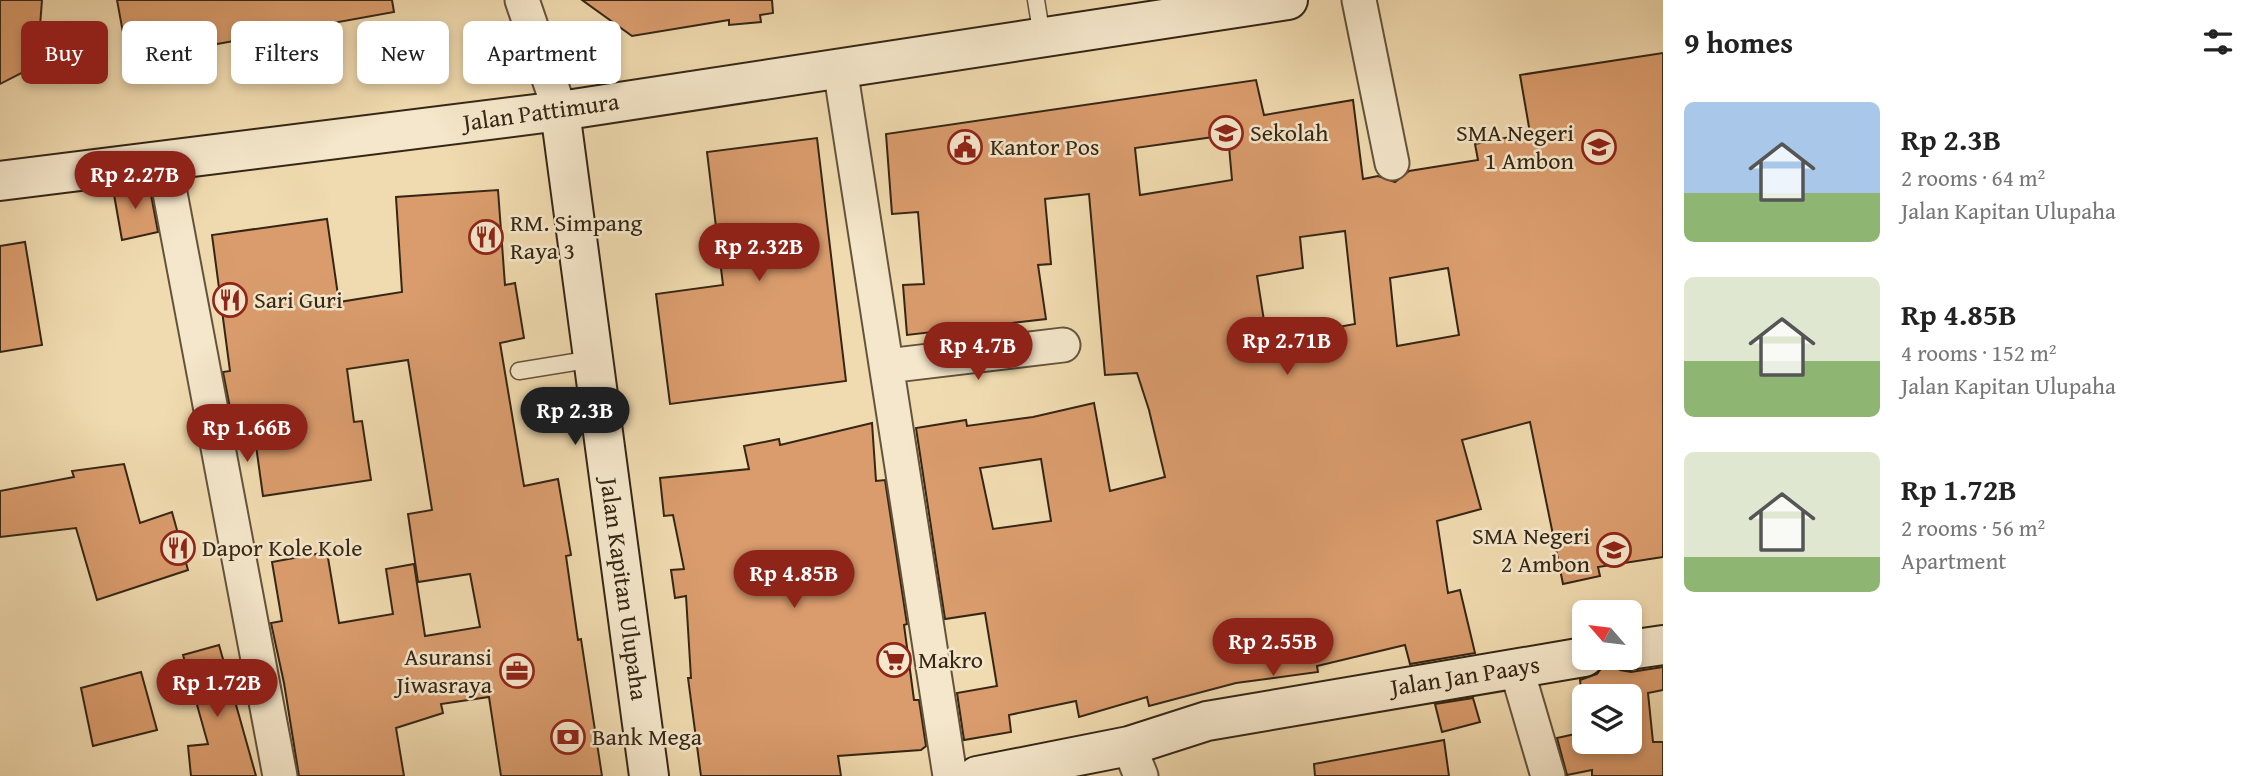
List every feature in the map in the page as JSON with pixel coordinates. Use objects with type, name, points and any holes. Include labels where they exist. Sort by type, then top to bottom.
[{"type":"main road","name":"Jalan Pattimura","points":[[0,181],[560,111],[1042,40],[1288,0]]},
{"type":"main road","name":"Jalan Kapitan Ulupaha","points":[[560,111],[649,776]]},
{"type":"main road","points":[[1642,648],[1663,645]]},
{"type":"main road","name":"Jalan Jan Paays","points":[[977,776],[1135,761],[1207,721],[1572,659]]},
{"type":"street","points":[[522,0],[560,111]]},
{"type":"street","points":[[1359,0],[1392,163]]},
{"type":"street","points":[[840,68],[950,776]]},
{"type":"street","points":[[164,161],[280,776]]},
{"type":"street","points":[[887,366],[1063,345]]},
{"type":"street","points":[[1516,667],[1548,776]]},
{"type":"lane","points":[[1036,0],[1042,40]]},
{"type":"lane","points":[[519,371],[593,359]]},
{"type":"building","points":[[0,0],[42,0],[40,21],[21,21],[21,73],[0,84]]},
{"type":"building","points":[[117,0],[392,0],[394,12],[343,21],[231,21],[231,41],[217,44],[217,21],[122,21],[122,27]]},
{"type":"building","points":[[582,0],[772,0],[773,13],[760,15],[761,22],[729,25],[729,20],[632,36],[621,28],[621,21],[611,21]]},
{"type":"building","points":[[1663,53],[1663,557],[1598,567],[1600,576],[1563,584],[1530,422],[1462,440],[1481,509],[1437,521],[1448,593],[1460,590],[1475,653],[1410,664],[1405,645],[1317,666],[1318,672],[1236,683],[1149,706],[1147,697],[1079,717],[1076,701],[1009,715],[1011,732],[964,740],[957,693],[997,686],[985,613],[945,619],[916,428],[966,420],[967,426],[1033,417],[1094,403],[1110,491],[1165,477],[1137,373],[1105,375],[1089,194],[1045,199],[1051,264],[1038,265],[1046,319],[907,335],[903,285],[924,284],[918,212],[892,214],[886,134],[1256,80],[1264,115],[1353,100],[1363,179],[1378,176],[1395,182],[1409,171],[1478,160],[1475,144],[1530,133],[1520,75]],"holes":[[[1228,135],[1232,180],[1140,195],[1135,148]],[[1345,231],[1355,324],[1267,340],[1257,276],[1303,268],[1300,237]],[[1448,268],[1459,335],[1397,346],[1390,278]],[[1041,459],[1051,521],[993,529],[980,468]]]},
{"type":"building","points":[[817,138],[846,381],[670,404],[656,294],[723,285],[707,152]]},
{"type":"building","points":[[149,184],[158,232],[122,240],[113,189]]},
{"type":"building","points":[[498,190],[505,285],[515,283],[524,338],[500,343],[524,486],[558,479],[571,555],[566,556],[578,640],[581,639],[602,776],[501,776],[489,697],[441,704],[443,713],[396,728],[404,776],[299,776],[271,623],[282,621],[272,562],[327,552],[339,623],[393,614],[386,569],[414,564],[425,636],[480,627],[470,574],[418,582],[408,514],[432,510],[408,360],[347,369],[354,422],[362,421],[371,480],[263,496],[251,410],[231,413],[223,372],[230,371],[212,235],[327,219],[339,302],[402,292],[396,197]]},
{"type":"building","points":[[25,242],[42,345],[0,352],[0,246]]},
{"type":"building","points":[[872,423],[876,481],[885,480],[907,624],[904,625],[914,700],[919,700],[926,746],[921,750],[838,756],[841,776],[701,776],[688,678],[691,678],[686,596],[675,598],[671,570],[684,569],[673,515],[664,516],[660,478],[749,469],[744,446],[779,439],[780,445]]},
{"type":"building","points":[[124,464],[140,523],[172,512],[188,570],[97,600],[76,528],[0,537],[0,491],[74,477],[72,471]]},
{"type":"building","points":[[219,645],[256,776],[191,776],[188,746],[208,744],[183,655]]},
{"type":"building","points":[[1663,667],[1663,690],[1648,693],[1653,742],[1663,742],[1663,776],[1592,776],[1592,770],[1567,775],[1557,738],[1572,735],[1572,754],[1642,754],[1642,684],[1580,684],[1580,680],[1597,674],[1600,670],[1631,672]]},
{"type":"building","points":[[141,672],[157,730],[93,746],[81,688]]},
{"type":"building","points":[[1473,698],[1480,722],[1442,732],[1435,704]]},
{"type":"building","points":[[1444,740],[1449,776],[1315,776],[1314,764]]},
{"type":"place","name":"Sekolah","points":[[1226,133]]},
{"type":"place","name":"Kantor Pos","points":[[965,147]]},
{"type":"place","name":"SMA Negeri 1 Ambon","points":[[1599,147]]},
{"type":"place","name":"RM. Simpang Raya 3","points":[[486,237]]},
{"type":"place","name":"Sari Guri","points":[[230,300]]},
{"type":"place","name":"Dapor Kole Kole","points":[[178,548]]},
{"type":"place","name":"SMA Negeri 2 Ambon","points":[[1614,550]]},
{"type":"place","name":"Makro","points":[[894,660]]},
{"type":"place","name":"Asuransi Jiwasraya","points":[[517,671]]},
{"type":"place","name":"Bank Mega","points":[[568,737]]}]
